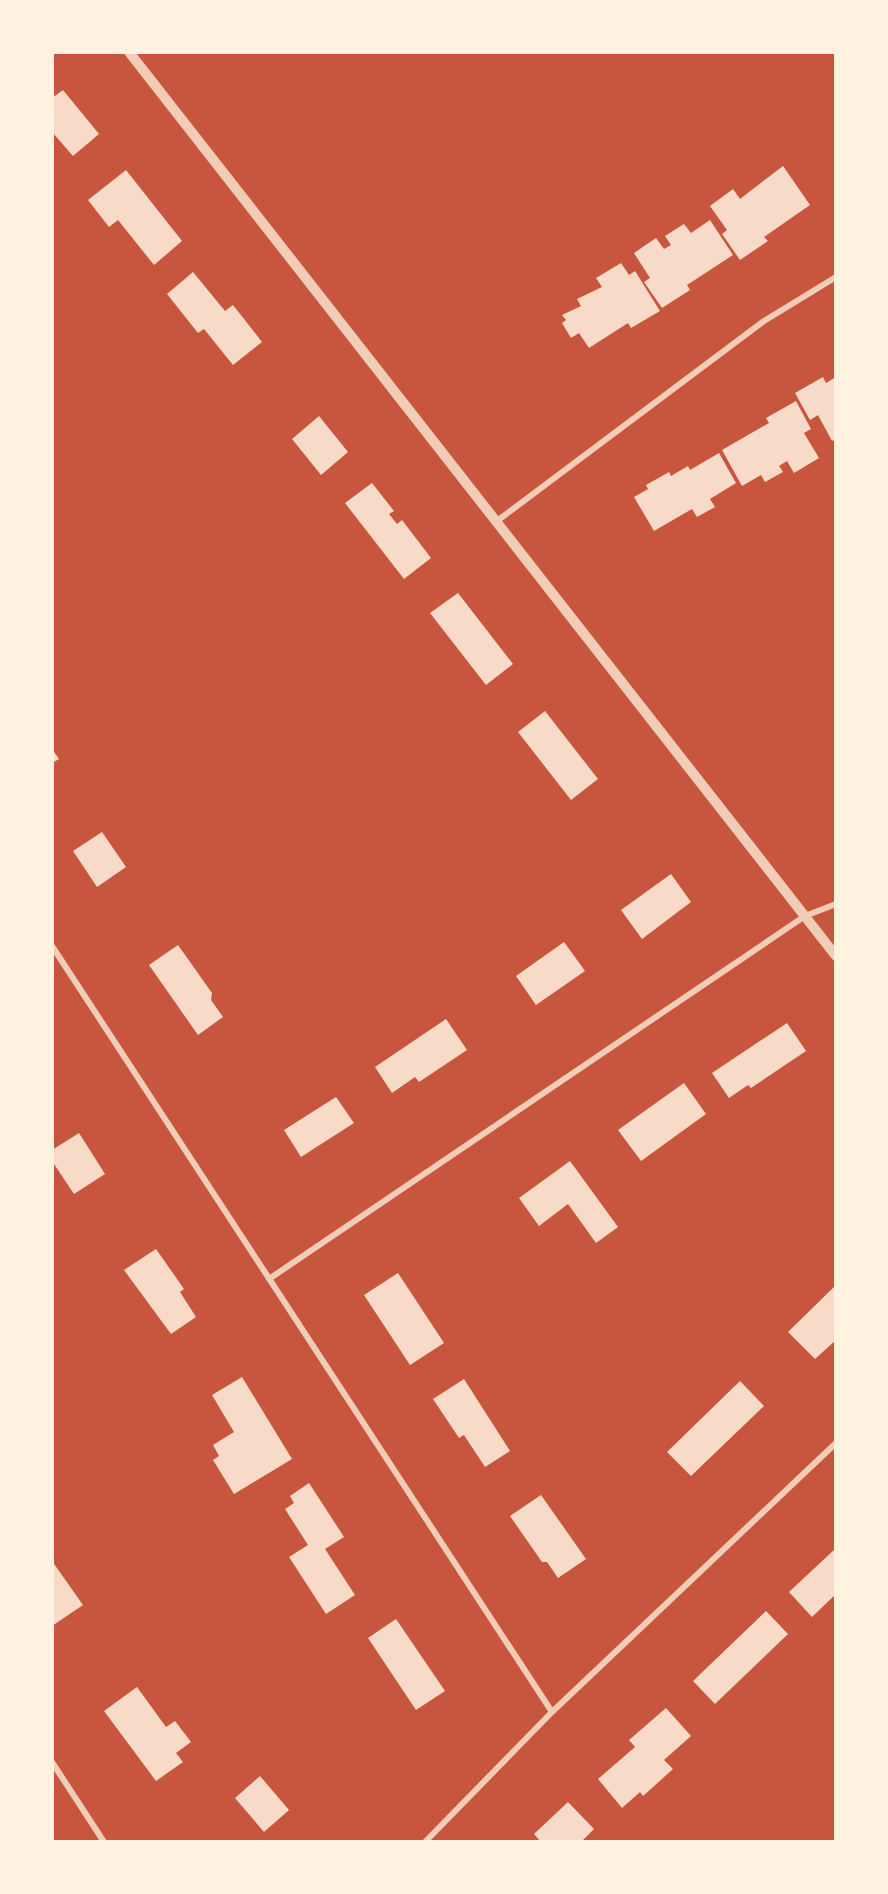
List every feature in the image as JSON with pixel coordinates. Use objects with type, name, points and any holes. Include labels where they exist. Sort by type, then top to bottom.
[{"type":"street","points":[[129,52],[836,956]]},
{"type":"street","points":[[497,521],[764,321],[836,277]]},
{"type":"street","points":[[270,1279],[805,916],[836,904]]},
{"type":"street","points":[[52,946],[552,1712]]},
{"type":"street","points":[[425,1842],[552,1712],[836,1443]]},
{"type":"street","points":[[52,1762],[104,1842]]},
{"type":"building","points":[[63,90],[99,134],[73,156],[52,132],[52,98]]},
{"type":"building","points":[[783,166],[810,205],[764,237],[768,241],[740,260],[722,234],[727,230],[710,206],[733,189],[740,199]]},
{"type":"building","points":[[126,170],[182,241],[154,265],[118,220],[109,227],[88,200]]},
{"type":"building","points":[[710,220],[733,255],[687,285],[690,290],[662,308],[644,282],[650,278],[634,253],[656,238],[664,249],[671,245],[665,236],[684,224],[691,233]]},
{"type":"building","points":[[621,263],[629,275],[635,271],[660,311],[631,328],[628,323],[589,348],[579,333],[571,338],[562,323],[566,320],[562,315],[581,306],[577,299],[602,287],[596,278]]},
{"type":"building","points":[[193,272],[225,311],[233,305],[262,342],[233,365],[204,329],[198,333],[167,294]]},
{"type":"building","points":[[823,377],[826,383],[836,377],[836,439],[832,441],[818,415],[810,420],[795,393]]},
{"type":"building","points":[[796,401],[811,429],[804,433],[819,458],[794,473],[787,461],[779,466],[783,472],[765,482],[761,475],[742,486],[722,450],[769,423],[766,418]]},
{"type":"building","points":[[319,416],[348,452],[321,475],[292,439]]},
{"type":"building","points":[[719,453],[736,483],[710,499],[715,507],[697,517],[692,509],[654,531],[634,497],[648,489],[646,485],[669,472],[671,476],[688,466],[690,470]]},
{"type":"building","points":[[372,483],[394,511],[389,514],[397,524],[402,520],[431,558],[404,579],[345,503]]},
{"type":"building","points":[[458,593],[513,664],[486,685],[430,613]]},
{"type":"building","points":[[545,711],[598,779],[571,800],[518,732]]},
{"type":"building","points":[[52,749],[59,759],[52,763]]},
{"type":"building","points":[[102,832],[126,867],[97,887],[73,851]]},
{"type":"building","points":[[671,874],[691,902],[642,939],[621,910]]},
{"type":"building","points":[[564,942],[585,971],[536,1005],[516,976]]},
{"type":"building","points":[[178,945],[212,993],[211,1000],[223,1017],[198,1035],[149,965]]},
{"type":"building","points":[[446,1019],[467,1050],[419,1082],[415,1077],[392,1093],[375,1067]]},
{"type":"building","points":[[787,1023],[806,1051],[751,1088],[748,1085],[729,1098],[712,1073]]},
{"type":"building","points":[[684,1083],[706,1114],[641,1161],[618,1130]]},
{"type":"building","points":[[336,1097],[354,1123],[301,1157],[284,1130]]},
{"type":"building","points":[[79,1133],[105,1174],[74,1194],[52,1161],[52,1150]]},
{"type":"building","points":[[570,1161],[618,1227],[596,1243],[568,1204],[539,1226],[519,1198]]},
{"type":"building","points":[[156,1249],[184,1289],[180,1292],[196,1317],[171,1334],[124,1270]]},
{"type":"building","points":[[398,1273],[444,1343],[410,1365],[364,1295]]},
{"type":"building","points":[[836,1285],[836,1340],[815,1359],[788,1332]]},
{"type":"building","points":[[242,1377],[292,1459],[234,1494],[213,1460],[219,1456],[213,1445],[234,1432],[212,1395]]},
{"type":"building","points":[[464,1379],[510,1451],[485,1467],[464,1435],[459,1438],[433,1399]]},
{"type":"building","points":[[740,1381],[764,1406],[691,1476],[667,1452]]},
{"type":"building","points":[[309,1483],[344,1537],[325,1549],[355,1595],[326,1614],[289,1557],[308,1545],[285,1509],[294,1503],[290,1496]]},
{"type":"building","points":[[541,1495],[586,1559],[558,1578],[547,1562],[542,1562],[510,1516]]},
{"type":"building","points":[[836,1548],[836,1594],[812,1617],[789,1592]]},
{"type":"building","points":[[52,1561],[83,1605],[52,1626]]},
{"type":"building","points":[[766,1611],[788,1634],[715,1704],[693,1681]]},
{"type":"building","points":[[396,1619],[445,1691],[416,1710],[368,1638]]},
{"type":"building","points":[[137,1687],[166,1727],[175,1721],[191,1742],[176,1753],[183,1762],[156,1781],[104,1711]]},
{"type":"building","points":[[666,1708],[691,1736],[664,1760],[673,1769],[643,1796],[640,1792],[622,1808],[598,1779],[635,1747],[629,1740]]},
{"type":"building","points":[[260,1776],[289,1810],[264,1832],[235,1798]]},
{"type":"building","points":[[568,1802],[594,1829],[581,1842],[541,1842],[534,1834]]}]
